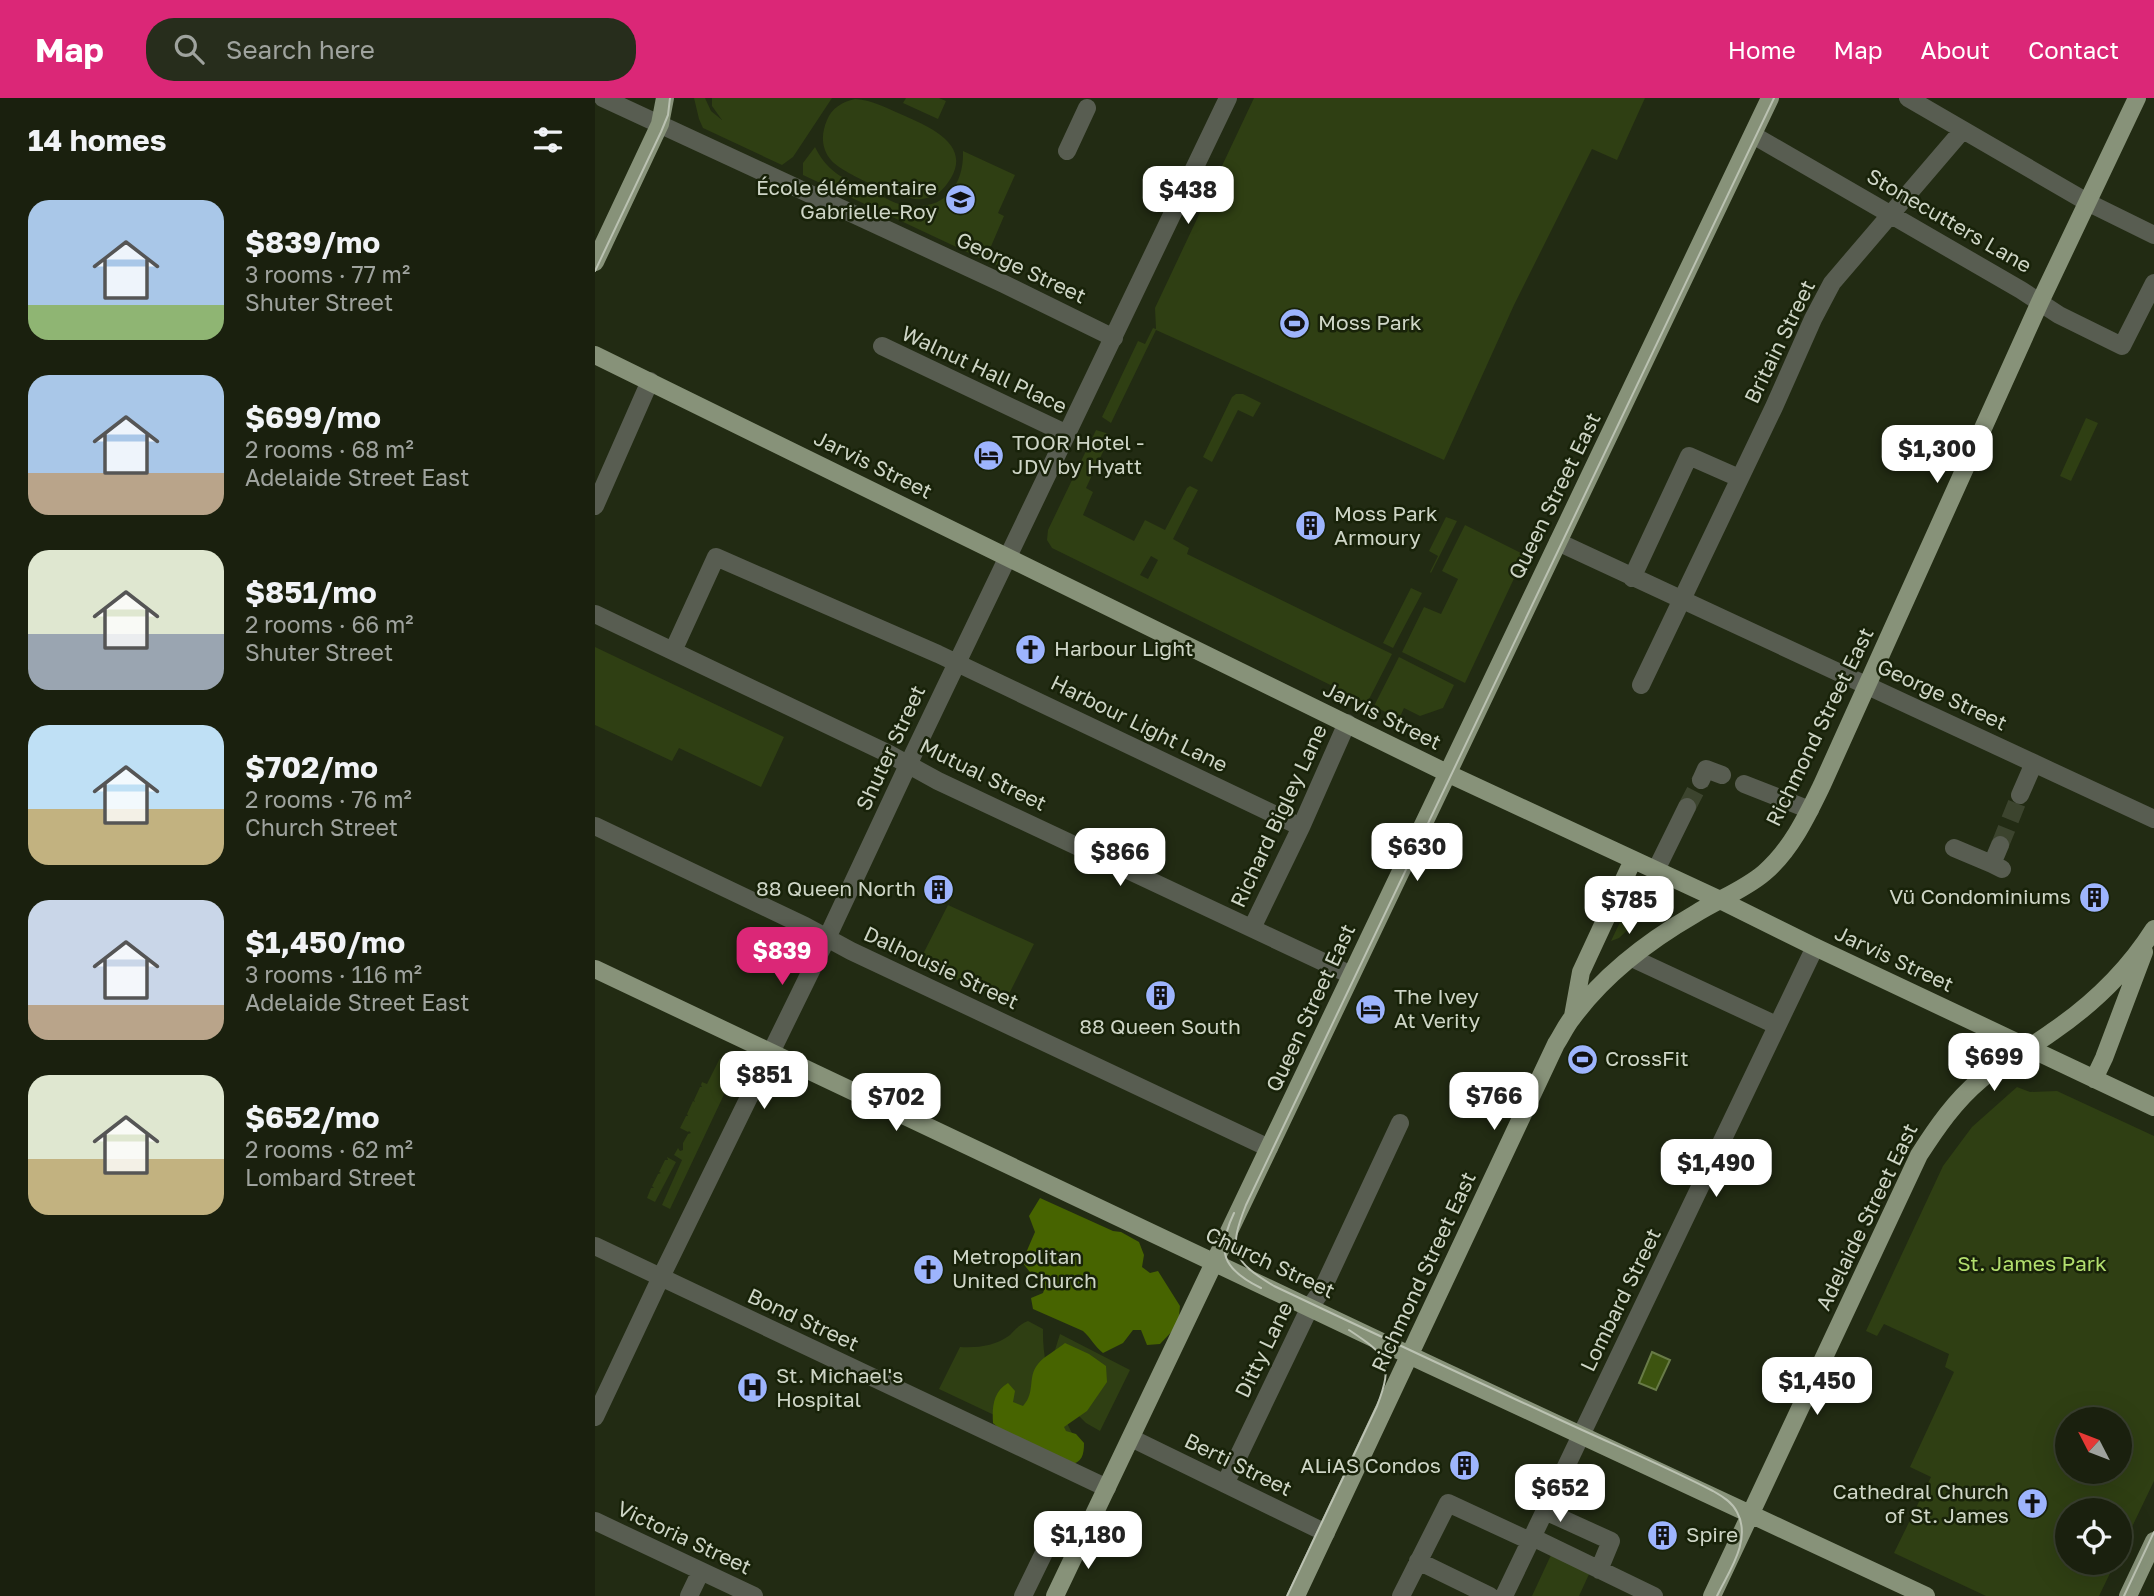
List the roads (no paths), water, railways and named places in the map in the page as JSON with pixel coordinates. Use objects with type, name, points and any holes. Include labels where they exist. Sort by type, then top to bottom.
[{"type":"main road","points":[[595,262],[660,124],[665,98]]},
{"type":"main road","name":"Queen Street East","points":[[1055,1596],[1770,98]]},
{"type":"main road","name":"Richmond Street East","points":[[1296,1596],[1556,1044],[1572,1017],[1605,980],[1632,958],[1667,932],[1763,873],[1785,850],[1810,810],[2040,302],[2137,98]]},
{"type":"main road","name":"Jarvis Street","points":[[595,355],[1448,773],[2154,1107]]},
{"type":"main road","points":[[1572,1017],[1581,972],[1633,860]]},
{"type":"main road","points":[[2094,1079],[2154,930]]},
{"type":"main road","name":"Adelaide Street East","points":[[1712,1596],[1919,1155],[1944,1117],[1960,1098],[2004,1062],[2052,1032],[2095,1000],[2119,975],[2154,930]]},
{"type":"main road","name":"Church Street","points":[[595,970],[1926,1596]]},
{"type":"main road","points":[[2128,1596],[2154,1541]]},
{"type":"street","name":"George Street","points":[[603,98],[1004,284],[1114,338]]},
{"type":"street","name":"Shuter Street","points":[[595,1417],[601,1387],[661,1277],[771,1054],[1228,98]]},
{"type":"street","points":[[1907,98],[2087,202],[2154,235]]},
{"type":"street","points":[[1067,151],[1087,108]]},
{"type":"street","name":"Britain Street","points":[[1641,685],[1832,283],[1962,131]]},
{"type":"street","name":"Stonecutters Lane","points":[[1753,135],[2059,315],[2122,346],[2154,283]]},
{"type":"street","name":"Walnut Hall Place","points":[[881,346],[1067,434]]},
{"type":"street","points":[[595,506],[650,381]]},
{"type":"street","points":[[1632,578],[1689,456],[1739,478]]},
{"type":"street","name":"George Street","points":[[1558,542],[2154,819]]},
{"type":"street","name":"Harbour Light Lane","points":[[673,652],[716,557],[957,663],[1301,827]]},
{"type":"street","name":"Mutual Street","points":[[595,614],[1351,975]]},
{"type":"street","name":"Richard Bigley Lane","points":[[1252,928],[1347,723]]},
{"type":"street","points":[[2020,795],[2034,763]]},
{"type":"street","points":[[1701,780],[1706,769],[1722,775]]},
{"type":"street","points":[[1744,784],[1810,810]]},
{"type":"street","points":[[1656,870],[1687,807]]},
{"type":"street","name":"Dalhousie Street","points":[[595,826],[851,951],[1269,1148]]},
{"type":"street","points":[[1954,848],[1997,867],[2000,845]]},
{"type":"street","name":"Lombard Street","points":[[1504,1596],[1815,947]]},
{"type":"street","points":[[1632,958],[1776,1025]]},
{"type":"street","name":"Ditty Lane","points":[[1225,1484],[1310,1307],[1322,1290],[1400,1123]]},
{"type":"street","name":"Bond Street","points":[[595,1246],[1107,1488]]},
{"type":"street","name":"Berti Street","points":[[1131,1438],[1326,1533]]},
{"type":"street","points":[[1401,1596],[1448,1503],[1654,1596]]},
{"type":"street","points":[[1545,1511],[1611,1541],[1599,1570]]},
{"type":"street","name":"Victoria Street","points":[[595,1521],[754,1596]]},
{"type":"street","points":[[1023,1596],[1059,1522],[1068,1521],[1087,1530]]},
{"type":"street","points":[[1418,1562],[1490,1596]]},
{"type":"street","points":[[689,1596],[701,1571]]},
{"type":"tunnel","points":[[1687,807],[1701,780]]},
{"type":"tunnel","points":[[2000,845],[2020,795]]},
{"type":"tram line","points":[[595,271],[661,132],[668,115],[670,98]]},
{"type":"tram line","points":[[1717,1596],[1733,1566],[1742,1533],[1737,1512],[1723,1497],[1274,1286],[1249,1269],[1237,1253],[1236,1244],[1246,1205],[1774,98]]},
{"type":"tram line","points":[[1234,1213],[1225,1238],[1226,1258],[1238,1274],[1261,1288]]},
{"type":"tram line","points":[[1287,1596],[1377,1406],[1385,1379],[1386,1369],[1379,1353],[1349,1330]]},
{"type":"tram line","points":[[2124,1596],[2154,1532]]},
{"type":"place","name":"École élémentaire Gabrielle-Roy","points":[[960,200]]},
{"type":"place","name":"Moss Park","points":[[1295,323]]},
{"type":"place","name":"TOOR Hotel - JDV by Hyatt","points":[[989,455]]},
{"type":"place","name":"Moss Park Armoury","points":[[1311,526]]},
{"type":"place","name":"Harbour Light","points":[[1031,649]]},
{"type":"place","name":"88 Queen North","points":[[939,889]]},
{"type":"place","name":"Vü Condominiums","points":[[2094,897]]},
{"type":"place","name":"88 Queen South","points":[[1160,995]]},
{"type":"place","name":"The Ivey At Verity","points":[[1371,1009]]},
{"type":"place","name":"CrossFit","points":[[1582,1059]]},
{"type":"place","name":"Metropolitan United Church","points":[[929,1269]]},
{"type":"place","name":"St. Michael's Hospital","points":[[753,1388]]},
{"type":"place","name":"ALiAS Condos","points":[[1464,1466]]},
{"type":"place","name":"Cathedral Church of St. James","points":[[2032,1504]]},
{"type":"place","name":"Spire","points":[[1663,1535]]},
{"type":"park label","name":"St. James Park","points":[[2032,1264]]}]
